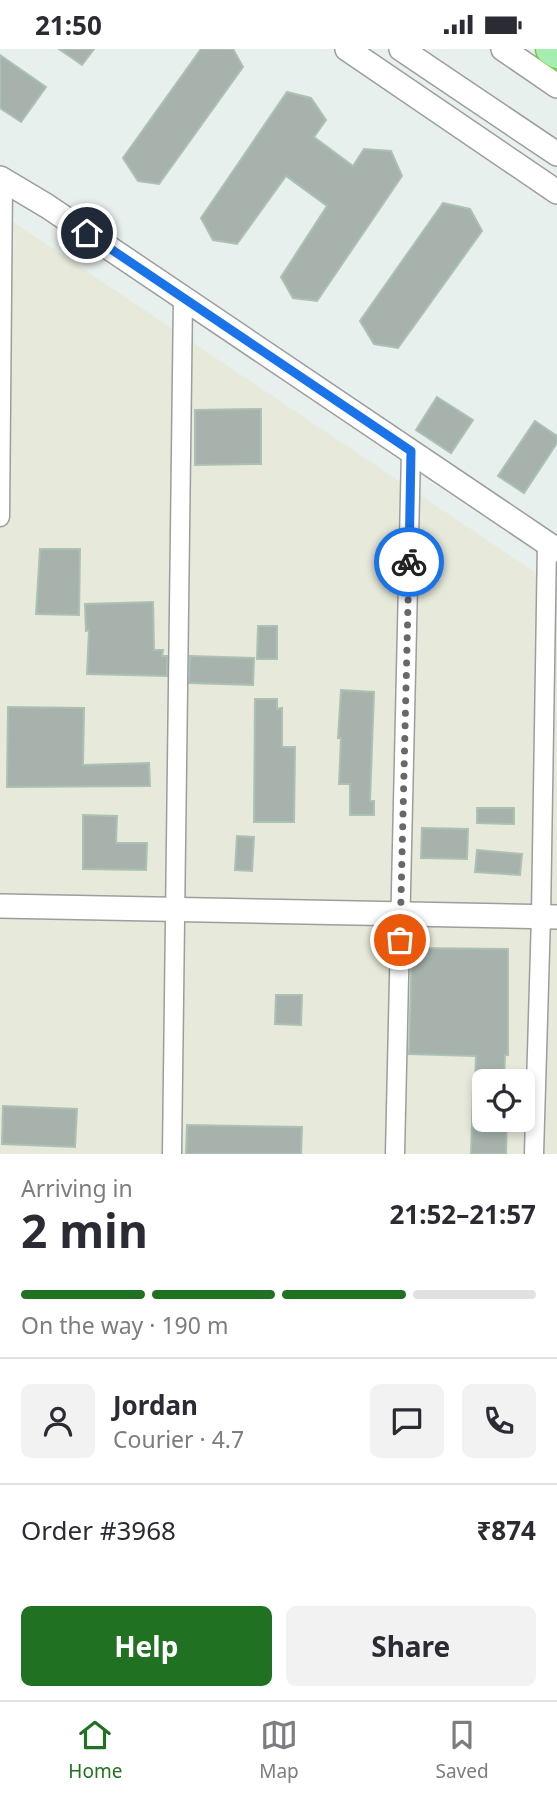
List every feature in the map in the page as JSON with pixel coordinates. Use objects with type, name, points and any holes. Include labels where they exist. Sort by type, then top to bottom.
[{"type":"highway","points":[[551,49],[557,54]]},
{"type":"street","points":[[347,49],[557,192]]},
{"type":"street","points":[[401,49],[557,154]]},
{"type":"street","points":[[503,49],[557,86]]},
{"type":"street","points":[[2,179],[47,206],[552,546],[549,916],[534,1154]]},
{"type":"street","points":[[0,517],[2,179]]},
{"type":"street","points":[[172,1154],[183,298]]},
{"type":"street","points":[[395,1154],[411,451]]},
{"type":"street","points":[[0,906],[549,916]]},
{"type":"shaded area","points":[[0,213],[557,587],[557,1154],[0,1154]]},
{"type":"building","points":[[59,49],[94,49],[82,65]]},
{"type":"building","points":[[201,49],[233,49],[243,67],[159,184],[138,181],[123,158]]},
{"type":"building","points":[[0,55],[46,87],[21,122],[0,108]]},
{"type":"building","points":[[287,92],[311,98],[326,120],[314,137],[353,166],[364,149],[391,151],[402,176],[317,301],[293,298],[281,277],[327,206],[286,176],[237,244],[213,240],[201,218]]},
{"type":"building","points":[[443,203],[470,209],[482,231],[398,348],[374,344],[360,321]]},
{"type":"building","points":[[437,397],[473,420],[451,453],[416,430]]},
{"type":"building","points":[[261,409],[261,464],[195,465],[195,410]]},
{"type":"building","points":[[535,421],[557,436],[557,443],[524,493],[498,476]]},
{"type":"building","points":[[40,549],[80,549],[79,615],[36,614]]},
{"type":"building","points":[[153,602],[154,650],[163,650],[162,656],[167,656],[167,676],[87,674],[89,630],[86,631],[85,604]]},
{"type":"building","points":[[258,626],[277,626],[277,659],[257,659]]},
{"type":"building","points":[[190,656],[254,658],[253,685],[189,683]]},
{"type":"building","points":[[341,690],[374,692],[370,801],[374,801],[374,815],[350,815],[350,784],[339,784]]},
{"type":"building","points":[[255,699],[277,699],[277,709],[282,708],[282,747],[295,747],[294,822],[254,822]]},
{"type":"building","points":[[8,707],[84,708],[83,765],[149,763],[150,786],[7,787]]},
{"type":"building","points":[[477,808],[514,808],[514,824],[477,823]]},
{"type":"building","points":[[83,815],[117,816],[116,843],[147,843],[146,870],[83,869]]},
{"type":"building","points":[[422,828],[468,829],[467,859],[421,858]]},
{"type":"building","points":[[237,836],[254,837],[252,871],[235,870]]},
{"type":"building","points":[[477,850],[522,854],[520,875],[475,872]]},
{"type":"building","points":[[412,948],[508,949],[508,1055],[505,1055],[504,1069],[475,1069],[476,1056],[409,1054]]},
{"type":"building","points":[[276,995],[302,995],[301,1025],[275,1024]]},
{"type":"building","points":[[3,1106],[77,1109],[75,1147],[2,1144]]},
{"type":"building","points":[[472,1121],[472,1132],[507,1132],[506,1154],[471,1154]]},
{"type":"building","points":[[187,1125],[302,1127],[301,1154],[186,1154]]},
{"type":"way so far","points":[[400,940],[409,562]]},
{"type":"route","points":[[87,233],[411,451],[409,562]]}]
